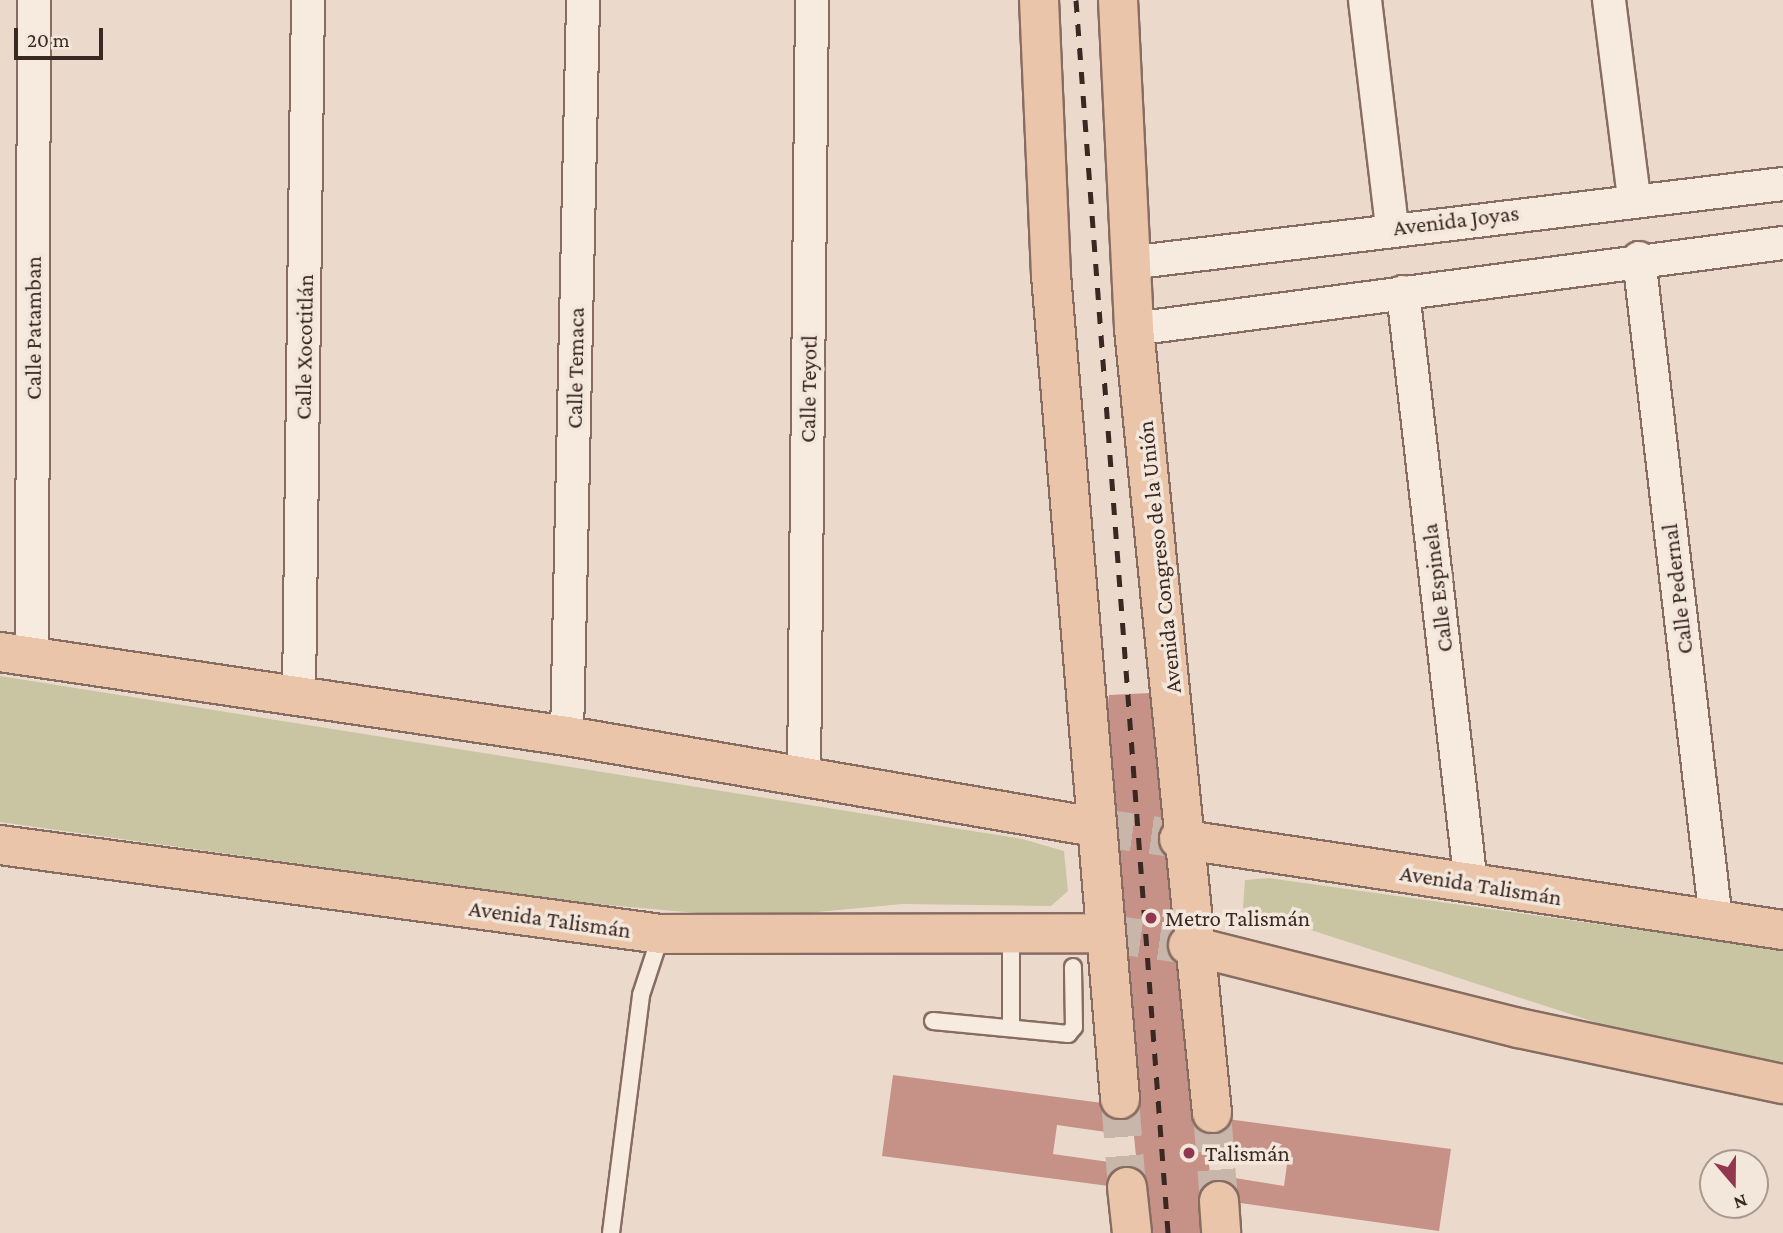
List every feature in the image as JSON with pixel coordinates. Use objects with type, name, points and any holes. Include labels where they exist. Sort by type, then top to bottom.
[{"type":"main road","points":[[1039,0],[1051,275],[1103,933],[1120,1099]]},
{"type":"main road","name":"Avenida Congreso de la Unión","points":[[1118,0],[1134,328],[1212,1113]]},
{"type":"main road","points":[[16,654],[567,736],[1095,827]]},
{"type":"main road","name":"Avenida Talismán","points":[[1184,839],[1783,930]]},
{"type":"main road","name":"Avenida Talismán","points":[[0,845],[661,934],[1103,933]]},
{"type":"main road","points":[[1194,945],[1519,1028],[1783,1084]]},
{"type":"main road","points":[[1127,1187],[1132,1233]]},
{"type":"street","name":"Calle Patamban","points":[[16,654],[34,0]]},
{"type":"street","name":"Calle Xocotitlán","points":[[299,694],[308,0]]},
{"type":"street","name":"Calle Temaca","points":[[567,736],[583,0]]},
{"type":"street","name":"Calle Teyotl","points":[[804,777],[812,0]]},
{"type":"street","points":[[1365,0],[1392,228]]},
{"type":"street","points":[[1609,0],[1634,197]]},
{"type":"street","name":"Avenida Joyas","points":[[1129,263],[1634,197],[1783,184]]},
{"type":"street","points":[[1134,328],[1639,258],[1783,243]]},
{"type":"street","name":"Calle Pedernal","points":[[1639,258],[1716,920]]},
{"type":"street","name":"Calle Espinela","points":[[1403,292],[1471,884]]},
{"type":"lane","points":[[1011,932],[1011,1028]]},
{"type":"lane","points":[[611,1233],[641,995],[661,934]]},
{"type":"lane","points":[[933,1021],[1068,1034],[1074,1027],[1073,967]]},
{"type":"shaded area","points":[[0,676],[1022,839],[1064,851],[1068,891],[1051,906],[902,904],[754,918],[573,902],[0,822]]},
{"type":"shaded area","points":[[1269,878],[1783,950],[1783,1062],[1638,1036],[1243,908],[1245,880]]},
{"type":"building","name":"Metro Talismán","points":[[1150,693],[1172,756],[1205,1116],[1451,1149],[1439,1231],[1212,1199],[1215,1233],[1143,1233],[1139,1190],[882,1156],[893,1075],[1132,1107],[1101,762],[1109,695]],"holes":[[[1057,1125],[1134,1136],[1137,1166],[1053,1154]],[[1207,1145],[1288,1157],[1284,1186],[1210,1174]]]},
{"type":"tunnel","points":[[1095,827],[1179,839]]},
{"type":"tunnel","points":[[1103,933],[1188,945]]},
{"type":"tunnel","points":[[1120,1099],[1127,1187]]},
{"type":"tunnel","points":[[1212,1113],[1219,1201]]},
{"type":"railway","points":[[1076,0],[1168,1233]]},
{"type":"place","name":"Metro Talismán","points":[[1151,918]]},
{"type":"place","name":"Talismán","points":[[1189,1153]]}]
